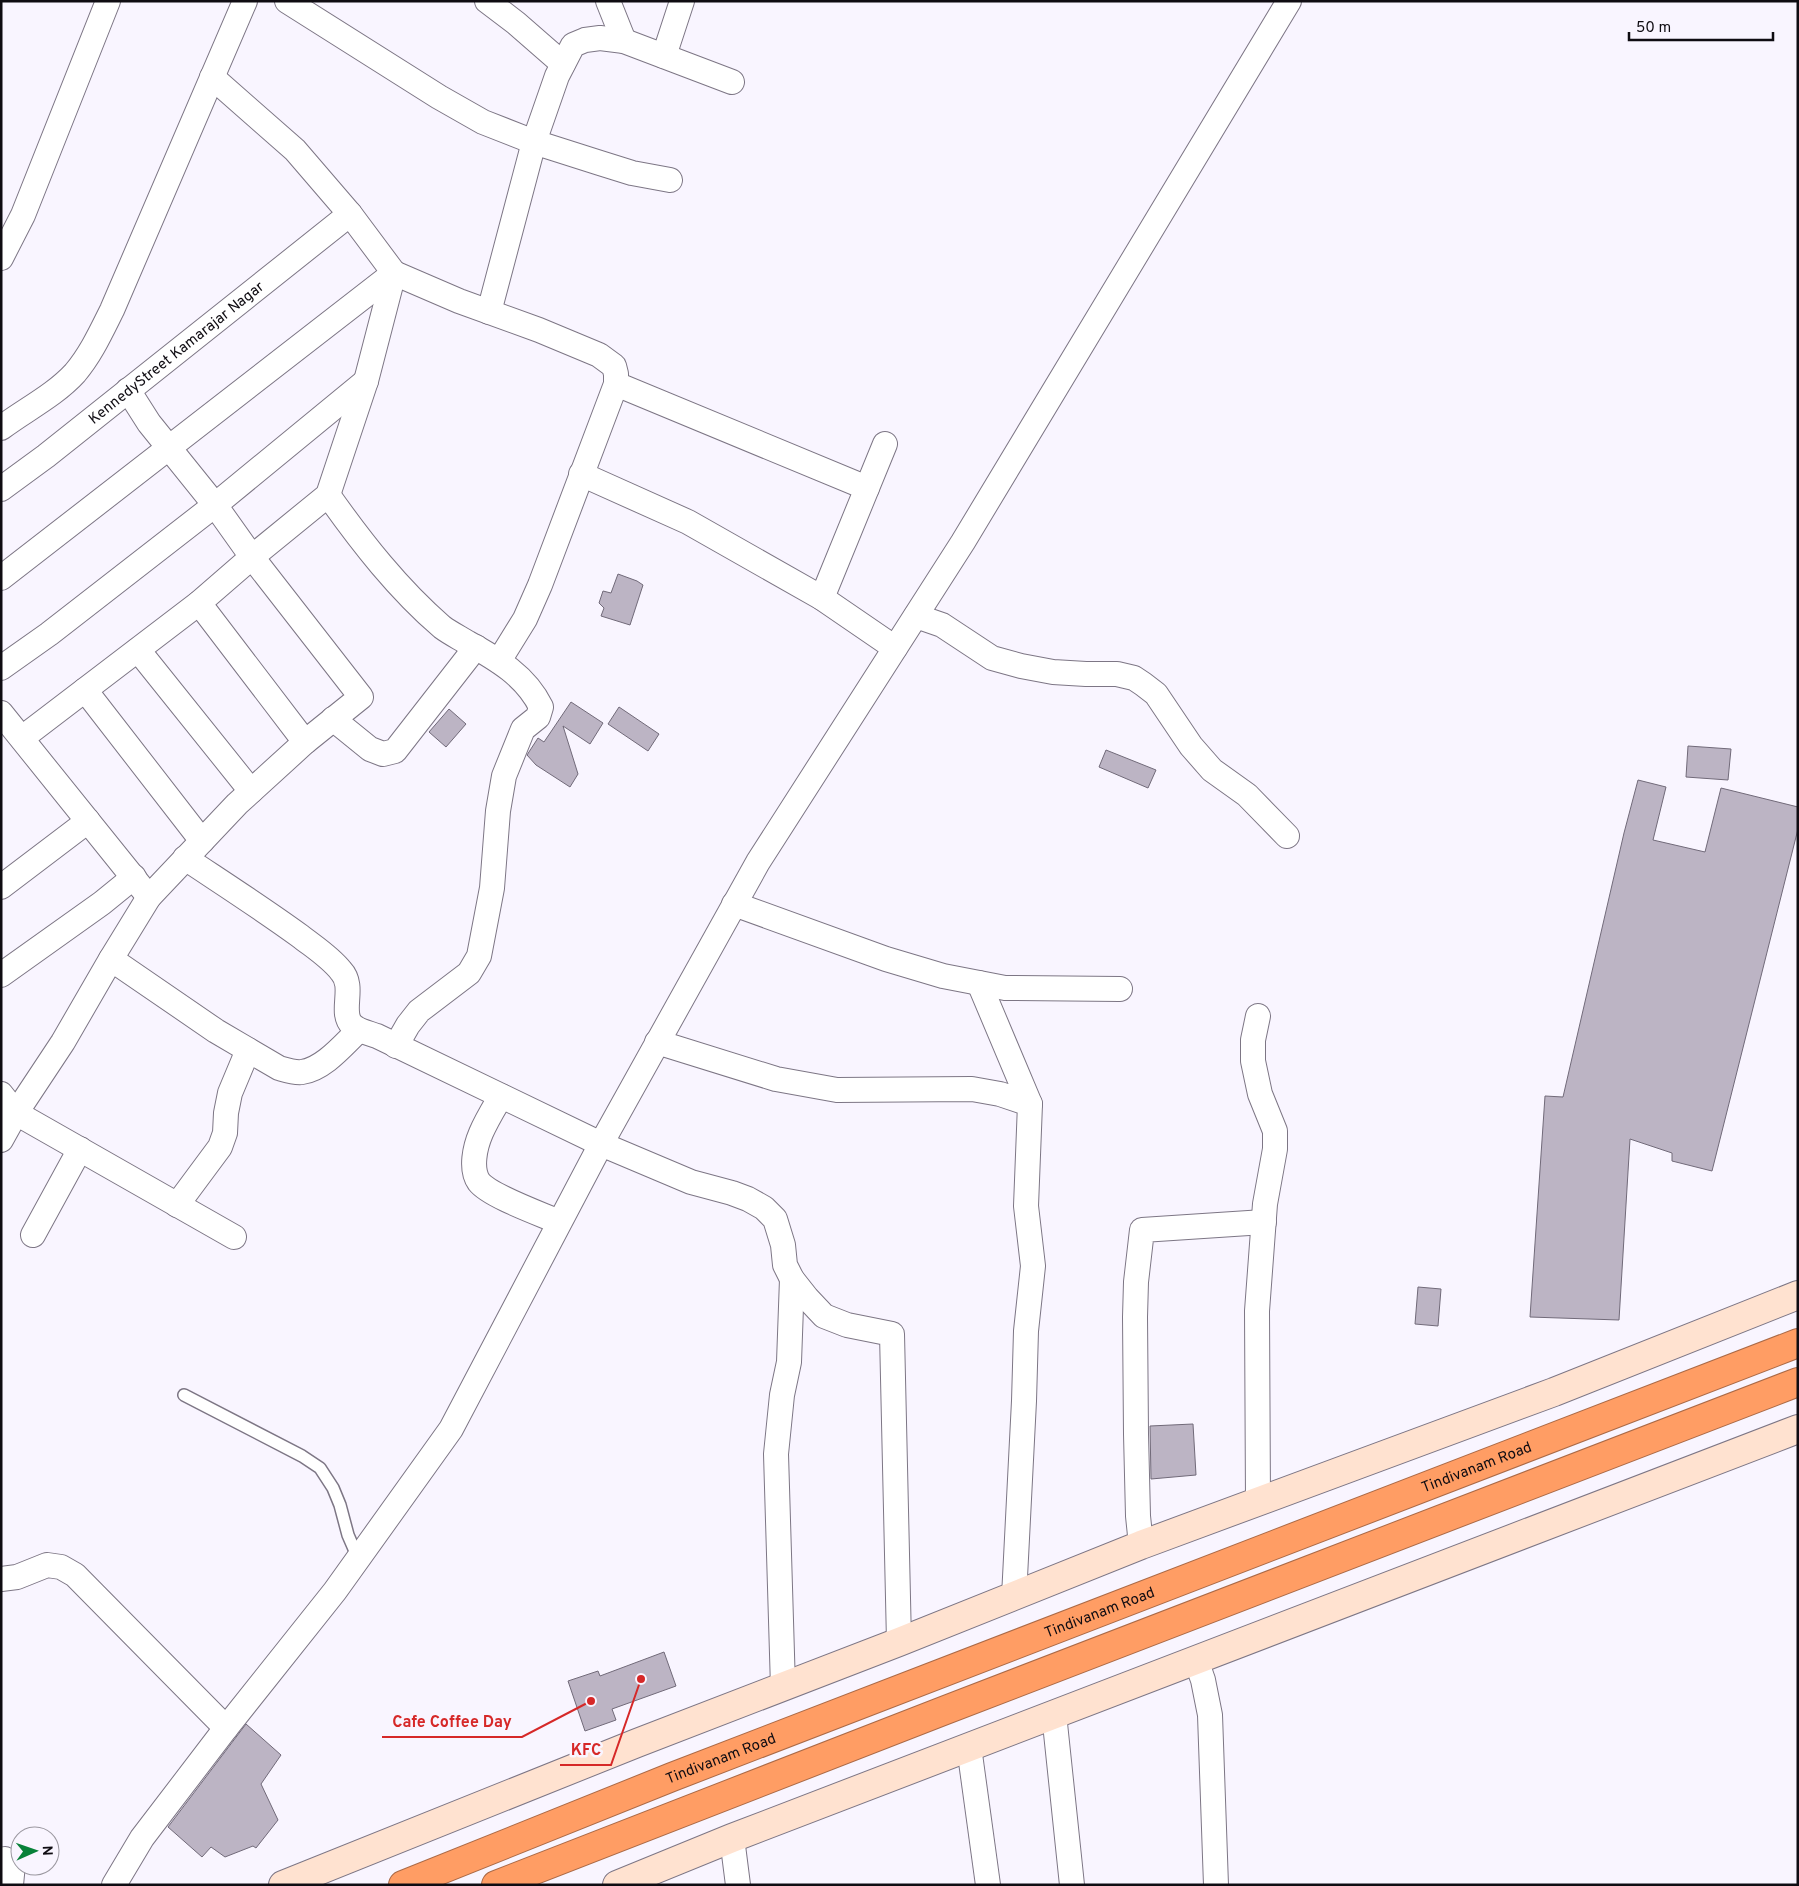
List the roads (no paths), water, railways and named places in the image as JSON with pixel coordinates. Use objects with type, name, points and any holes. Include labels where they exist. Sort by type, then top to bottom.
[{"type":"highway","name":"Tindivanam Road","points":[[403,1885],[682,1774],[1798,1343]]},
{"type":"highway","points":[[496,1885],[1798,1382]]},
{"type":"street","points":[[1,258],[23,215],[108,1]]},
{"type":"street","points":[[1,428],[62,385],[75,373],[97,341],[245,1]]},
{"type":"street","points":[[287,1],[439,97],[483,122],[534,142],[632,173],[670,180]]},
{"type":"street","points":[[487,1],[516,23],[563,64]]},
{"type":"street","points":[[608,1],[624,41]]},
{"type":"street","points":[[664,56],[682,1]]},
{"type":"street","points":[[114,1885],[142,1838],[335,1590],[451,1429],[601,1144],[758,862],[963,542],[1289,1]]},
{"type":"street","points":[[489,312],[534,142],[563,64],[573,45],[585,40],[600,38],[624,41],[732,82]]},
{"type":"street","points":[[212,77],[295,150],[350,214],[394,274],[604,358],[614,366],[616,384],[533,601],[525,619],[499,661]]},
{"type":"street","name":"KennedyStreet Kamarajar Nagar","points":[[1,489],[46,456],[350,214]]},
{"type":"street","points":[[22,738],[199,603],[252,556],[328,495],[366,381],[394,274]]},
{"type":"street","points":[[1,578],[394,274]]},
{"type":"street","points":[[1,668],[48,634],[215,504],[366,381]]},
{"type":"street","points":[[616,384],[867,488]]},
{"type":"street","points":[[1,1140],[16,1113],[63,1042],[149,896],[251,791],[360,697],[252,556],[215,504],[149,423],[128,390]]},
{"type":"street","points":[[822,598],[885,444]]},
{"type":"street","points":[[581,474],[688,522],[822,598],[895,648]]},
{"type":"street","points":[[328,495],[356,534],[413,601],[444,629],[499,661],[523,681],[542,707],[538,717],[524,729],[504,776],[498,811],[492,888],[479,956],[469,972],[419,1011],[408,1024],[396,1046]]},
{"type":"street","points":[[199,603],[306,742]]},
{"type":"street","points":[[916,616],[942,625],[992,658],[1053,672],[1117,674],[1134,678],[1156,694],[1190,746],[1212,770],[1247,794],[1287,836]]},
{"type":"street","points":[[333,719],[370,749],[383,754],[395,751],[476,647]]},
{"type":"street","points":[[138,650],[251,791]]},
{"type":"street","points":[[85,690],[202,841]]},
{"type":"street","points":[[1,713],[149,896]]},
{"type":"street","points":[[2,885],[88,821]]},
{"type":"street","points":[[185,858],[274,917],[318,950],[342,971],[348,982],[347,1018],[359,1030],[601,1144],[690,1182],[732,1193],[764,1208],[775,1219],[784,1245],[785,1265],[792,1279],[824,1316],[847,1325],[892,1334],[899,1642]]},
{"type":"street","points":[[1,975],[102,903],[134,877]]},
{"type":"street","points":[[734,904],[886,959],[942,976],[1005,988],[1120,989]]},
{"type":"street","points":[[111,959],[200,1020],[279,1068],[303,1072],[326,1061],[359,1030]]},
{"type":"street","points":[[979,983],[1030,1104],[1026,1206],[1033,1266],[1026,1331],[1014,1597]]},
{"type":"street","points":[[1258,1016],[1253,1040],[1253,1060],[1260,1094],[1275,1131],[1274,1155],[1265,1204],[1257,1311],[1258,1501]]},
{"type":"street","points":[[657,1042],[776,1079],[837,1090],[972,1089],[1000,1094],[1030,1104]]},
{"type":"street","points":[[177,1205],[220,1147],[225,1133],[226,1113],[230,1094],[248,1050]]},
{"type":"street","points":[[1,1094],[16,1113],[234,1237]]},
{"type":"street","points":[[501,1096],[480,1135],[474,1156],[475,1171],[479,1182],[490,1191],[559,1222]]},
{"type":"street","points":[[33,1235],[80,1149]]},
{"type":"street","points":[[1141,1545],[1138,1516],[1135,1317],[1136,1282],[1142,1230],[1264,1222]]},
{"type":"street","points":[[783,1687],[776,1454],[782,1395],[790,1362],[792,1279]]},
{"type":"street","points":[[283,1885],[637,1743],[1014,1597],[1141,1545],[1554,1392],[1798,1295]]},
{"type":"street","points":[[617,1885],[732,1838],[1798,1429]]},
{"type":"street","points":[[1,1579],[17,1577],[47,1565],[61,1567],[75,1575],[226,1728]]},
{"type":"street","points":[[1196,1660],[1203,1680],[1210,1714],[1216,1885]]},
{"type":"street","points":[[1054,1714],[1072,1885]]},
{"type":"street","points":[[968,1747],[988,1885]]},
{"type":"street","points":[[732,1838],[738,1885]]},
{"type":"street","points":[[1,1860],[5,1858],[13,1864],[11,1885]]},
{"type":"lane","points":[[184,1395],[302,1456],[320,1468],[333,1488],[358,1558]]},
{"type":"place","name":"KFC","points":[[641,1679]]},
{"type":"place","name":"Cafe Coffee Day","points":[[591,1701]]}]
